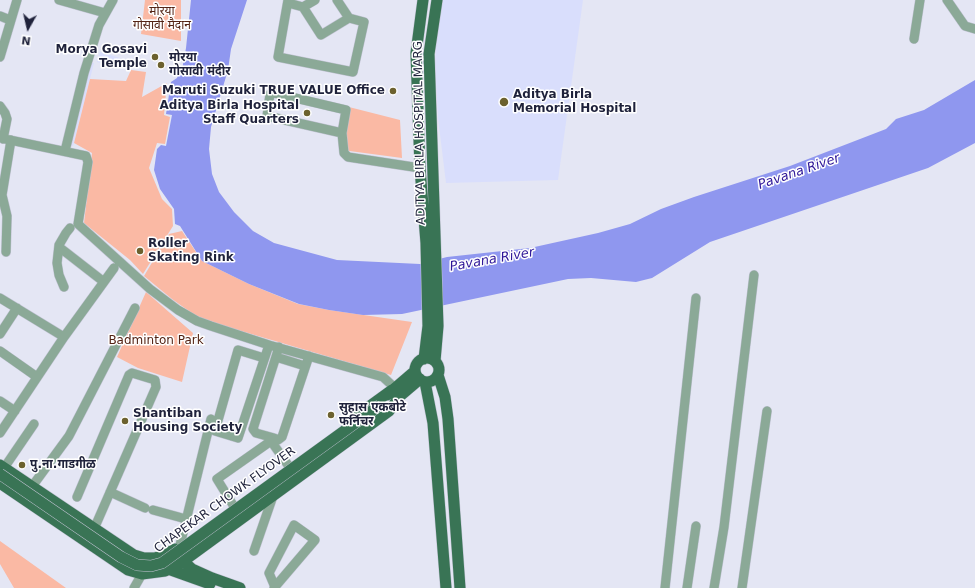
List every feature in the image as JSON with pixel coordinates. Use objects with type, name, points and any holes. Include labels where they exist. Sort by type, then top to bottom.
[{"type":"main road","name":"ADITYA BIRLA HOSPITAL MARG","points":[[423,0],[416,54],[420,168],[430,237]]},
{"type":"main road","name":"ADITYA BIRLA HOSPITAL MARG","points":[[430,237],[429,54],[437,0]]},
{"type":"main road","points":[[429,360],[433,326],[430,237]]},
{"type":"main road","points":[[446,588],[434,423],[417,362],[429,360],[439,366],[438,375],[445,397],[448,419],[460,588]]},
{"type":"main road","points":[[420,377],[431,381],[438,375]]},
{"type":"main road","points":[[1,469],[32,487],[125,550],[144,558],[160,557],[176,547],[288,465],[396,391],[420,377]]},
{"type":"main road","points":[[0,483],[128,570],[142,574],[171,570],[389,411],[396,391]]},
{"type":"main road","name":"CHAPEKAR CHOWK FLYOVER","points":[[1,469],[120,557],[137,565],[150,566],[162,563],[380,405],[386,404],[396,391]]},
{"type":"main road","points":[[176,547],[183,562],[192,569],[240,588]]},
{"type":"main road","points":[[160,557],[171,570],[222,588]]},
{"type":"street","points":[[0,57],[17,0]]},
{"type":"street","points":[[59,0],[105,13]]},
{"type":"street","points":[[65,151],[84,73],[105,13],[113,0]]},
{"type":"street","points":[[304,7],[315,0]]},
{"type":"street","points":[[337,0],[349,18],[364,22],[353,72],[278,57],[288,2],[304,7],[321,35],[349,18]]},
{"type":"street","points":[[914,39],[920,0]]},
{"type":"street","points":[[947,0],[965,26],[975,28]]},
{"type":"street","points":[[0,16],[10,20]]},
{"type":"street","points":[[342,133],[268,117],[266,113],[270,94],[346,110],[342,133],[344,153],[348,157],[420,168]]},
{"type":"street","points":[[0,106],[6,113],[7,119],[4,139],[1,196],[7,216],[6,252]]},
{"type":"street","points":[[4,139],[82,154],[88,160],[78,224],[150,289],[178,310],[197,321],[269,345],[383,377],[396,391]]},
{"type":"street","points":[[64,287],[59,275],[57,263],[59,247],[70,228]]},
{"type":"street","points":[[59,247],[104,282]]},
{"type":"street","points":[[0,433],[64,337],[114,268]]},
{"type":"street","points":[[714,588],[724,527],[754,275]]},
{"type":"street","points":[[0,298],[64,337]]},
{"type":"street","points":[[665,588],[696,298]]},
{"type":"street","points":[[0,334],[17,308]]},
{"type":"street","points":[[23,499],[69,436],[135,308]]},
{"type":"street","points":[[264,358],[238,350],[215,431],[238,438],[269,345]]},
{"type":"street","points":[[279,347],[253,429],[256,433],[278,440],[282,437],[309,356]]},
{"type":"street","points":[[0,351],[37,377]]},
{"type":"street","points":[[276,357],[305,366]]},
{"type":"street","points":[[77,497],[129,375],[132,373],[155,380],[156,387],[94,529]]},
{"type":"street","points":[[176,547],[186,519],[218,392]]},
{"type":"street","points":[[0,401],[15,411]]},
{"type":"street","points":[[742,588],[767,411]]},
{"type":"street","points":[[1,469],[34,424]]},
{"type":"street","points":[[233,505],[217,479],[271,441],[288,465]]},
{"type":"street","points":[[110,492],[149,509],[186,519]]},
{"type":"street","points":[[254,551],[273,496]]},
{"type":"street","points":[[294,525],[315,540],[275,587],[269,573],[294,525]]},
{"type":"street","points":[[687,588],[696,526]]},
{"type":"street","points":[[134,588],[142,574],[144,558]]},
{"type":"shaded area","name":"Aditya Birla Memorial Hospital","points":[[443,0],[583,0],[558,180],[446,183],[438,118],[435,64],[437,29]]},
{"type":"shaded area","points":[[100,52],[120,58],[117,67],[97,62]]},
{"type":"shaded area","points":[[88,62],[94,63],[73,146],[66,145]]},
{"type":"green space","name":"मोरया गोसावी मैदान","points":[[145,0],[181,0],[181,41],[141,34]]},
{"type":"green space","points":[[131,70],[146,72],[142,97],[167,83],[164,115],[170,117],[165,144],[157,143],[149,168],[162,199],[172,209],[173,226],[143,274],[130,260],[84,223],[92,153],[74,143],[90,79],[126,81]]},
{"type":"green space","points":[[345,106],[400,120],[402,158],[342,150]]},
{"type":"green space","points":[[182,231],[202,261],[249,284],[298,304],[412,322],[391,375],[200,319],[144,276],[169,234]]},
{"type":"green space","name":"Badminton Park","points":[[146,292],[193,333],[182,382],[138,368],[117,357]]},
{"type":"green space","points":[[0,541],[66,588],[14,588],[0,564]]},
{"type":"water","name":"Pavana River","points":[[191,0],[247,0],[231,49],[228,70],[211,127],[209,149],[212,174],[219,192],[234,212],[253,231],[274,243],[337,260],[420,264],[447,257],[530,248],[598,233],[630,224],[661,209],[790,166],[886,129],[896,119],[924,110],[975,80],[975,143],[928,168],[710,242],[652,278],[636,282],[591,278],[568,279],[402,314],[363,315],[329,310],[299,304],[249,284],[202,261],[180,226],[175,224],[174,209],[160,189],[154,170],[157,149],[161,145],[166,146],[172,115],[166,114],[171,82],[177,78],[178,75],[181,75],[186,48]]},
{"type":"place","name":"Morya Gosavi Temple","points":[[155,57]]},
{"type":"place","name":"मोरया गोसावी मंदीर","points":[[161,65]]},
{"type":"place","name":"Maruti Suzuki TRUE VALUE Office","points":[[393,91]]},
{"type":"place","name":"Aditya Birla Memorial Hospital","points":[[504,102]]},
{"type":"place","name":"Aditya Birla Hospital Staff Quarters","points":[[307,113]]},
{"type":"place","name":"Roller Skating Rink","points":[[140,251]]},
{"type":"place","name":"सुहास एकबोटे फर्निचर","points":[[331,415]]},
{"type":"place","name":"Shantiban Housing Society","points":[[125,421]]},
{"type":"place","name":"पु.ना.गाडगीळ","points":[[22,465]]}]
